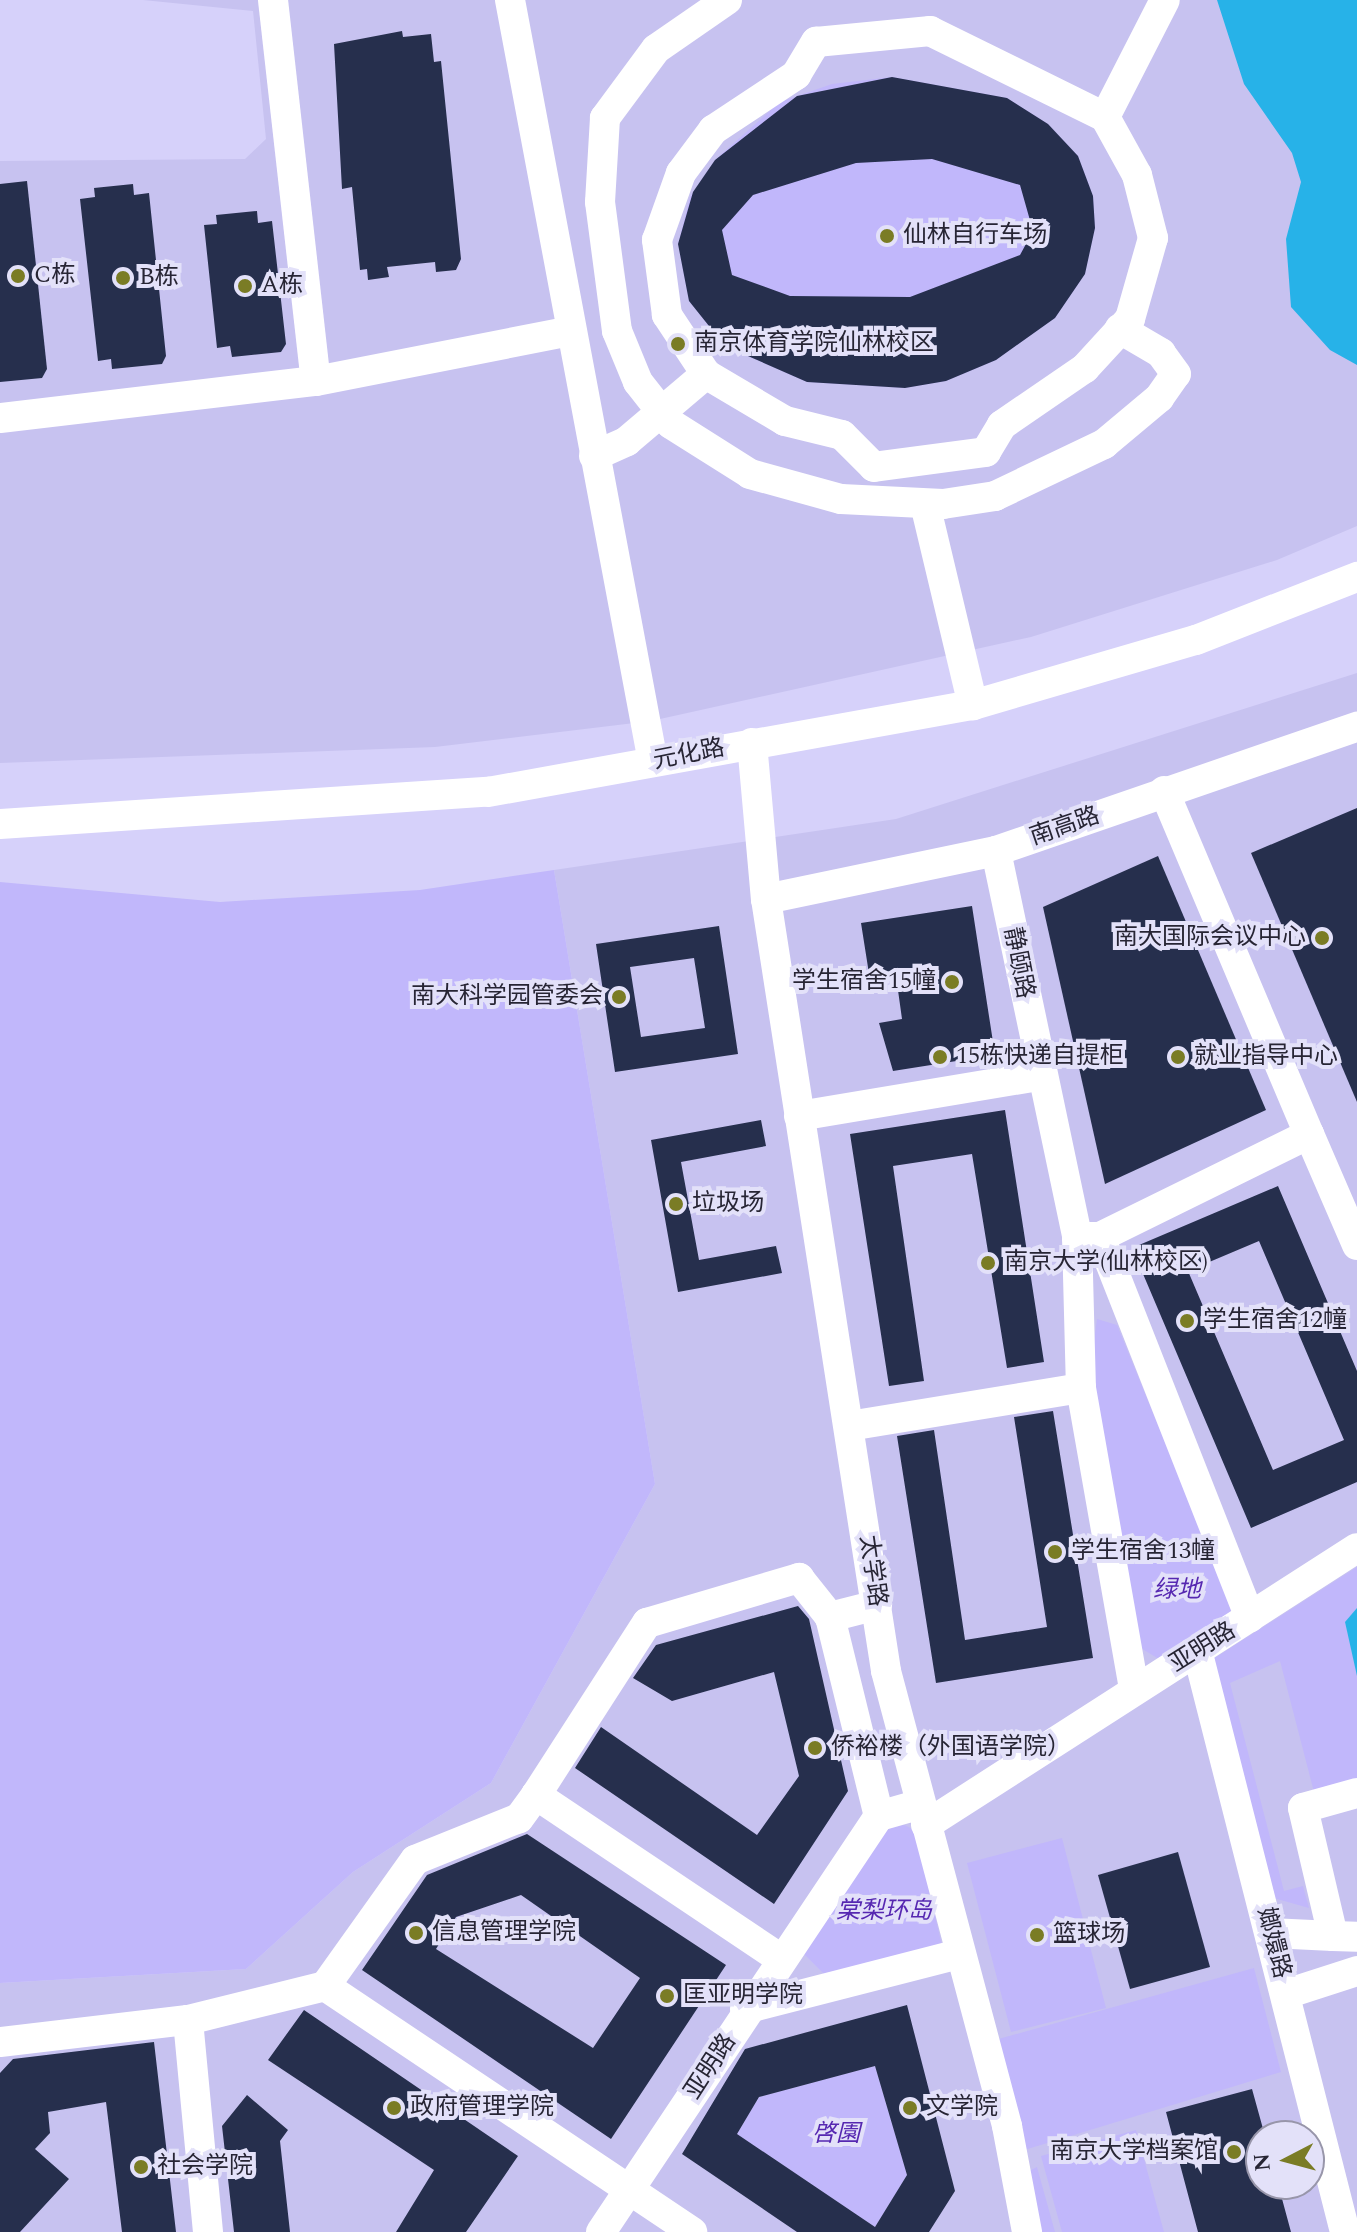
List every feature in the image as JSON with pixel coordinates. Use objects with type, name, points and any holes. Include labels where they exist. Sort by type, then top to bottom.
[{"type":"street","points":[[273,0],[316,381]]},
{"type":"street","points":[[510,0],[653,762]]},
{"type":"street","points":[[727,0],[656,49],[605,118],[600,202],[617,331],[638,382],[661,411],[750,474],[841,499],[925,504],[995,496],[1045,477],[1104,444],[1159,398],[1176,374],[1161,353],[1120,329]]},
{"type":"street","points":[[1105,117],[1165,0]]},
{"type":"street","points":[[930,31],[1105,117],[1137,175],[1153,238],[1120,329],[1085,368],[1002,425],[986,452],[874,467],[842,435],[785,421],[706,374],[667,315],[657,240],[681,173],[713,130],[796,75],[816,42],[930,31]]},
{"type":"street","points":[[0,418],[316,381],[570,331]]},
{"type":"street","points":[[594,456],[661,411],[706,374]]},
{"type":"street","points":[[925,504],[973,705]]},
{"type":"street","name":"元化路","points":[[1,818],[488,792],[973,705],[1196,640],[1357,577]]},
{"type":"street","name":"南高路","points":[[766,899],[996,851],[1357,727]]},
{"type":"street","name":"太学路","points":[[752,743],[766,899],[877,1605],[956,1955],[1007,2126],[1027,2232]]},
{"type":"street","points":[[1164,791],[1357,1245]]},
{"type":"street","name":"静颐路","points":[[996,851],[1039,1076],[1088,1237]]},
{"type":"street","points":[[799,1116],[1039,1076]]},
{"type":"street","points":[[1088,1237],[1309,1134]]},
{"type":"street","points":[[1088,1237],[1081,1388],[1134,1689]]},
{"type":"street","points":[[1088,1237],[1250,1618]]},
{"type":"street","points":[[849,1426],[1081,1388]]},
{"type":"street","name":"亚明路","points":[[601,2232],[879,1816],[922,1815],[1198,1654],[1357,1548]]},
{"type":"street","points":[[0,2042],[188,2020],[325,1986],[415,1860],[519,1818],[647,1623],[799,1578],[830,1617],[879,1816]]},
{"type":"street","points":[[830,1617],[877,1605]]},
{"type":"street","name":"嫏嬛路","points":[[1198,1654],[1345,2232]]},
{"type":"street","points":[[1270,1933],[1345,1937],[1303,1808],[1357,1793]]},
{"type":"street","points":[[536,1795],[781,1959]]},
{"type":"street","points":[[745,2009],[956,1955]]},
{"type":"street","points":[[1286,1994],[1357,1971]]},
{"type":"street","points":[[325,1986],[692,2232]]},
{"type":"street","points":[[188,2020],[208,2232]]},
{"type":"shaded area","name":"南京体育学院仙林校区","points":[[143,0],[1357,0],[1357,526],[1277,560],[1031,637],[651,721],[435,747],[0,763],[0,161],[245,159],[266,139],[253,11]]},
{"type":"shaded area","name":"南京大学(仙林校区)","points":[[1357,673],[1357,2232],[0,2232],[0,1983],[246,1969],[353,1872],[491,1783],[655,1484],[554,870],[896,819]]},
{"type":"green space","name":"仙林自行车场","points":[[892,77],[1007,98],[1048,124],[1078,156],[1093,196],[1095,228],[1085,274],[1055,318],[996,360],[946,381],[905,388],[807,382],[725,346],[689,301],[678,244],[690,197],[715,160],[780,102],[832,84]]},
{"type":"green space","points":[[554,870],[655,1484],[491,1783],[353,1872],[246,1969],[0,1983],[0,882],[220,902],[420,890]]},
{"type":"green space","name":"绿地","points":[[1097,1319],[1117,1325],[1234,1611],[1159,1659],[1139,1647],[1091,1364]]},
{"type":"green space","points":[[1357,1567],[1357,1608],[1345,1622],[1357,1676],[1357,1781],[1314,1792],[1280,1661],[1230,1683],[1284,1891],[1303,1886],[1309,1908],[1270,1897],[1210,1661]]},
{"type":"green space","name":"棠梨环岛","points":[[904,1825],[915,1830],[942,1946],[828,1978],[800,1950],[887,1829]]},
{"type":"green space","name":"篮球场","points":[[1062,1838],[1106,2008],[1011,2032],[967,1863]]},
{"type":"green space","points":[[1254,1968],[1281,2072],[1021,2151],[995,2040]]},
{"type":"green space","name":"啓園","points":[[875,2066],[907,2175],[875,2227],[737,2134],[759,2097]]},
{"type":"green space","points":[[1136,2130],[1164,2232],[1062,2232],[1041,2156]]},
{"type":"green space","points":[[1037,2167],[1055,2232],[1041,2232],[1029,2171]]},
{"type":"water","points":[[1217,0],[1357,0],[1357,365],[1330,350],[1291,307],[1286,239],[1301,182],[1292,153],[1244,84]]},
{"type":"water","points":[[1357,1608],[1357,1676],[1345,1622]]},
{"type":"building","points":[[402,31],[403,37],[431,34],[434,62],[441,61],[461,259],[456,270],[436,272],[435,262],[387,267],[389,277],[368,280],[367,269],[360,270],[352,187],[342,189],[334,44]]},
{"type":"building","name":"仙林自行车场","points":[[892,77],[1007,98],[1048,124],[1078,156],[1093,196],[1095,228],[1085,274],[1055,318],[996,360],[946,381],[905,388],[807,382],[725,346],[689,301],[678,244],[693,192],[715,160],[797,96]],"holes":[[[932,159],[1020,185],[1033,231],[1020,255],[910,297],[790,296],[732,275],[722,230],[753,195],[856,163]]]},
{"type":"building","name":"C栋","points":[[27,181],[47,369],[42,378],[0,382],[0,184]]},
{"type":"building","name":"B栋","points":[[133,184],[134,195],[149,193],[166,356],[162,364],[112,369],[111,359],[98,361],[80,199],[95,197],[94,188]]},
{"type":"building","name":"A栋","points":[[257,211],[258,223],[272,221],[286,344],[281,352],[232,357],[230,346],[217,348],[204,225],[217,224],[216,215]]},
{"type":"building","name":"南大国际会议中心","points":[[1357,808],[1357,1102],[1251,853]]},
{"type":"building","points":[[1158,856],[1266,1110],[1105,1184],[1043,907]]},
{"type":"building","name":"学生宿舍15幢","points":[[972,906],[993,1042],[987,1043],[988,1056],[893,1071],[879,1023],[902,1019],[896,976],[870,980],[861,923]]},
{"type":"building","name":"南大科学园管委会","points":[[719,926],[738,1054],[615,1072],[596,944]],"holes":[[[694,958],[705,1028],[641,1037],[630,967]]]},
{"type":"building","points":[[1005,1110],[1044,1362],[1007,1368],[972,1154],[893,1166],[924,1381],[889,1386],[850,1134]]},
{"type":"building","name":"垃圾场","points":[[761,1120],[766,1146],[681,1162],[699,1260],[776,1246],[782,1273],[678,1292],[651,1140]]},
{"type":"building","name":"学生宿舍12幢","points":[[1278,1186],[1357,1371],[1357,1482],[1251,1528],[1132,1248]],"holes":[[[1259,1241],[1344,1440],[1273,1470],[1188,1271]]]},
{"type":"building","name":"学生宿舍13幢","points":[[1053,1411],[1093,1658],[936,1683],[897,1436],[934,1430],[965,1640],[1047,1627],[1014,1417]]},
{"type":"building","name":"侨裕楼（外国语学院）","points":[[798,1606],[809,1619],[848,1791],[774,1904],[575,1768],[601,1727],[757,1835],[799,1776],[774,1672],[672,1701],[633,1678],[656,1645]]},
{"type":"building","points":[[527,1834],[726,1965],[611,2139],[362,1970],[427,1875]],"holes":[[[521,1895],[640,1978],[593,2048],[436,1949],[456,1917]]]},
{"type":"building","points":[[1178,1852],[1210,1967],[1130,1989],[1098,1875]]},
{"type":"building","name":"文学院","points":[[907,2005],[955,2191],[929,2232],[797,2232],[682,2154],[745,2049]],"holes":[[[875,2066],[907,2175],[875,2227],[737,2134],[759,2097]]]},
{"type":"building","name":"政府管理学院","points":[[304,2010],[518,2156],[466,2232],[396,2232],[434,2170],[268,2060]]},
{"type":"building","points":[[154,2042],[176,2232],[122,2232],[106,2102],[48,2112],[50,2133],[35,2149],[69,2179],[20,2232],[0,2232],[0,2073],[13,2059]]},
{"type":"building","name":"南京大学档案馆","points":[[1252,2089],[1261,2120],[1245,2120],[1245,2200],[1282,2200],[1291,2232],[1198,2232],[1166,2112]]},
{"type":"building","points":[[247,2095],[288,2130],[280,2141],[290,2232],[234,2232],[222,2126]]},
{"type":"place","name":"仙林自行车场","points":[[887,236]]},
{"type":"place","name":"C栋","points":[[18,276]]},
{"type":"place","name":"B栋","points":[[123,278]]},
{"type":"place","name":"A栋","points":[[245,286]]},
{"type":"place","name":"南京体育学院仙林校区","points":[[678,344]]},
{"type":"place","name":"南大国际会议中心","points":[[1322,938]]},
{"type":"place","name":"学生宿舍15幢","points":[[952,982]]},
{"type":"place","name":"南大科学园管委会","points":[[619,997]]},
{"type":"place","name":"15栋快递自提柜","points":[[940,1057]]},
{"type":"place","name":"就业指导中心","points":[[1178,1057]]},
{"type":"place","name":"垃圾场","points":[[676,1204]]},
{"type":"place","name":"南京大学(仙林校区)","points":[[988,1263]]},
{"type":"place","name":"学生宿舍12幢","points":[[1187,1321]]},
{"type":"place","name":"学生宿舍13幢","points":[[1055,1552]]},
{"type":"place","name":"侨裕楼（外国语学院）","points":[[815,1748]]},
{"type":"place","name":"信息管理学院","points":[[416,1933]]},
{"type":"place","name":"篮球场","points":[[1037,1935]]},
{"type":"place","name":"匡亚明学院","points":[[667,1996]]},
{"type":"place","name":"政府管理学院","points":[[394,2108]]},
{"type":"place","name":"文学院","points":[[910,2108]]},
{"type":"place","name":"南京大学档案馆","points":[[1234,2152]]},
{"type":"place","name":"社会学院","points":[[141,2167]]}]
